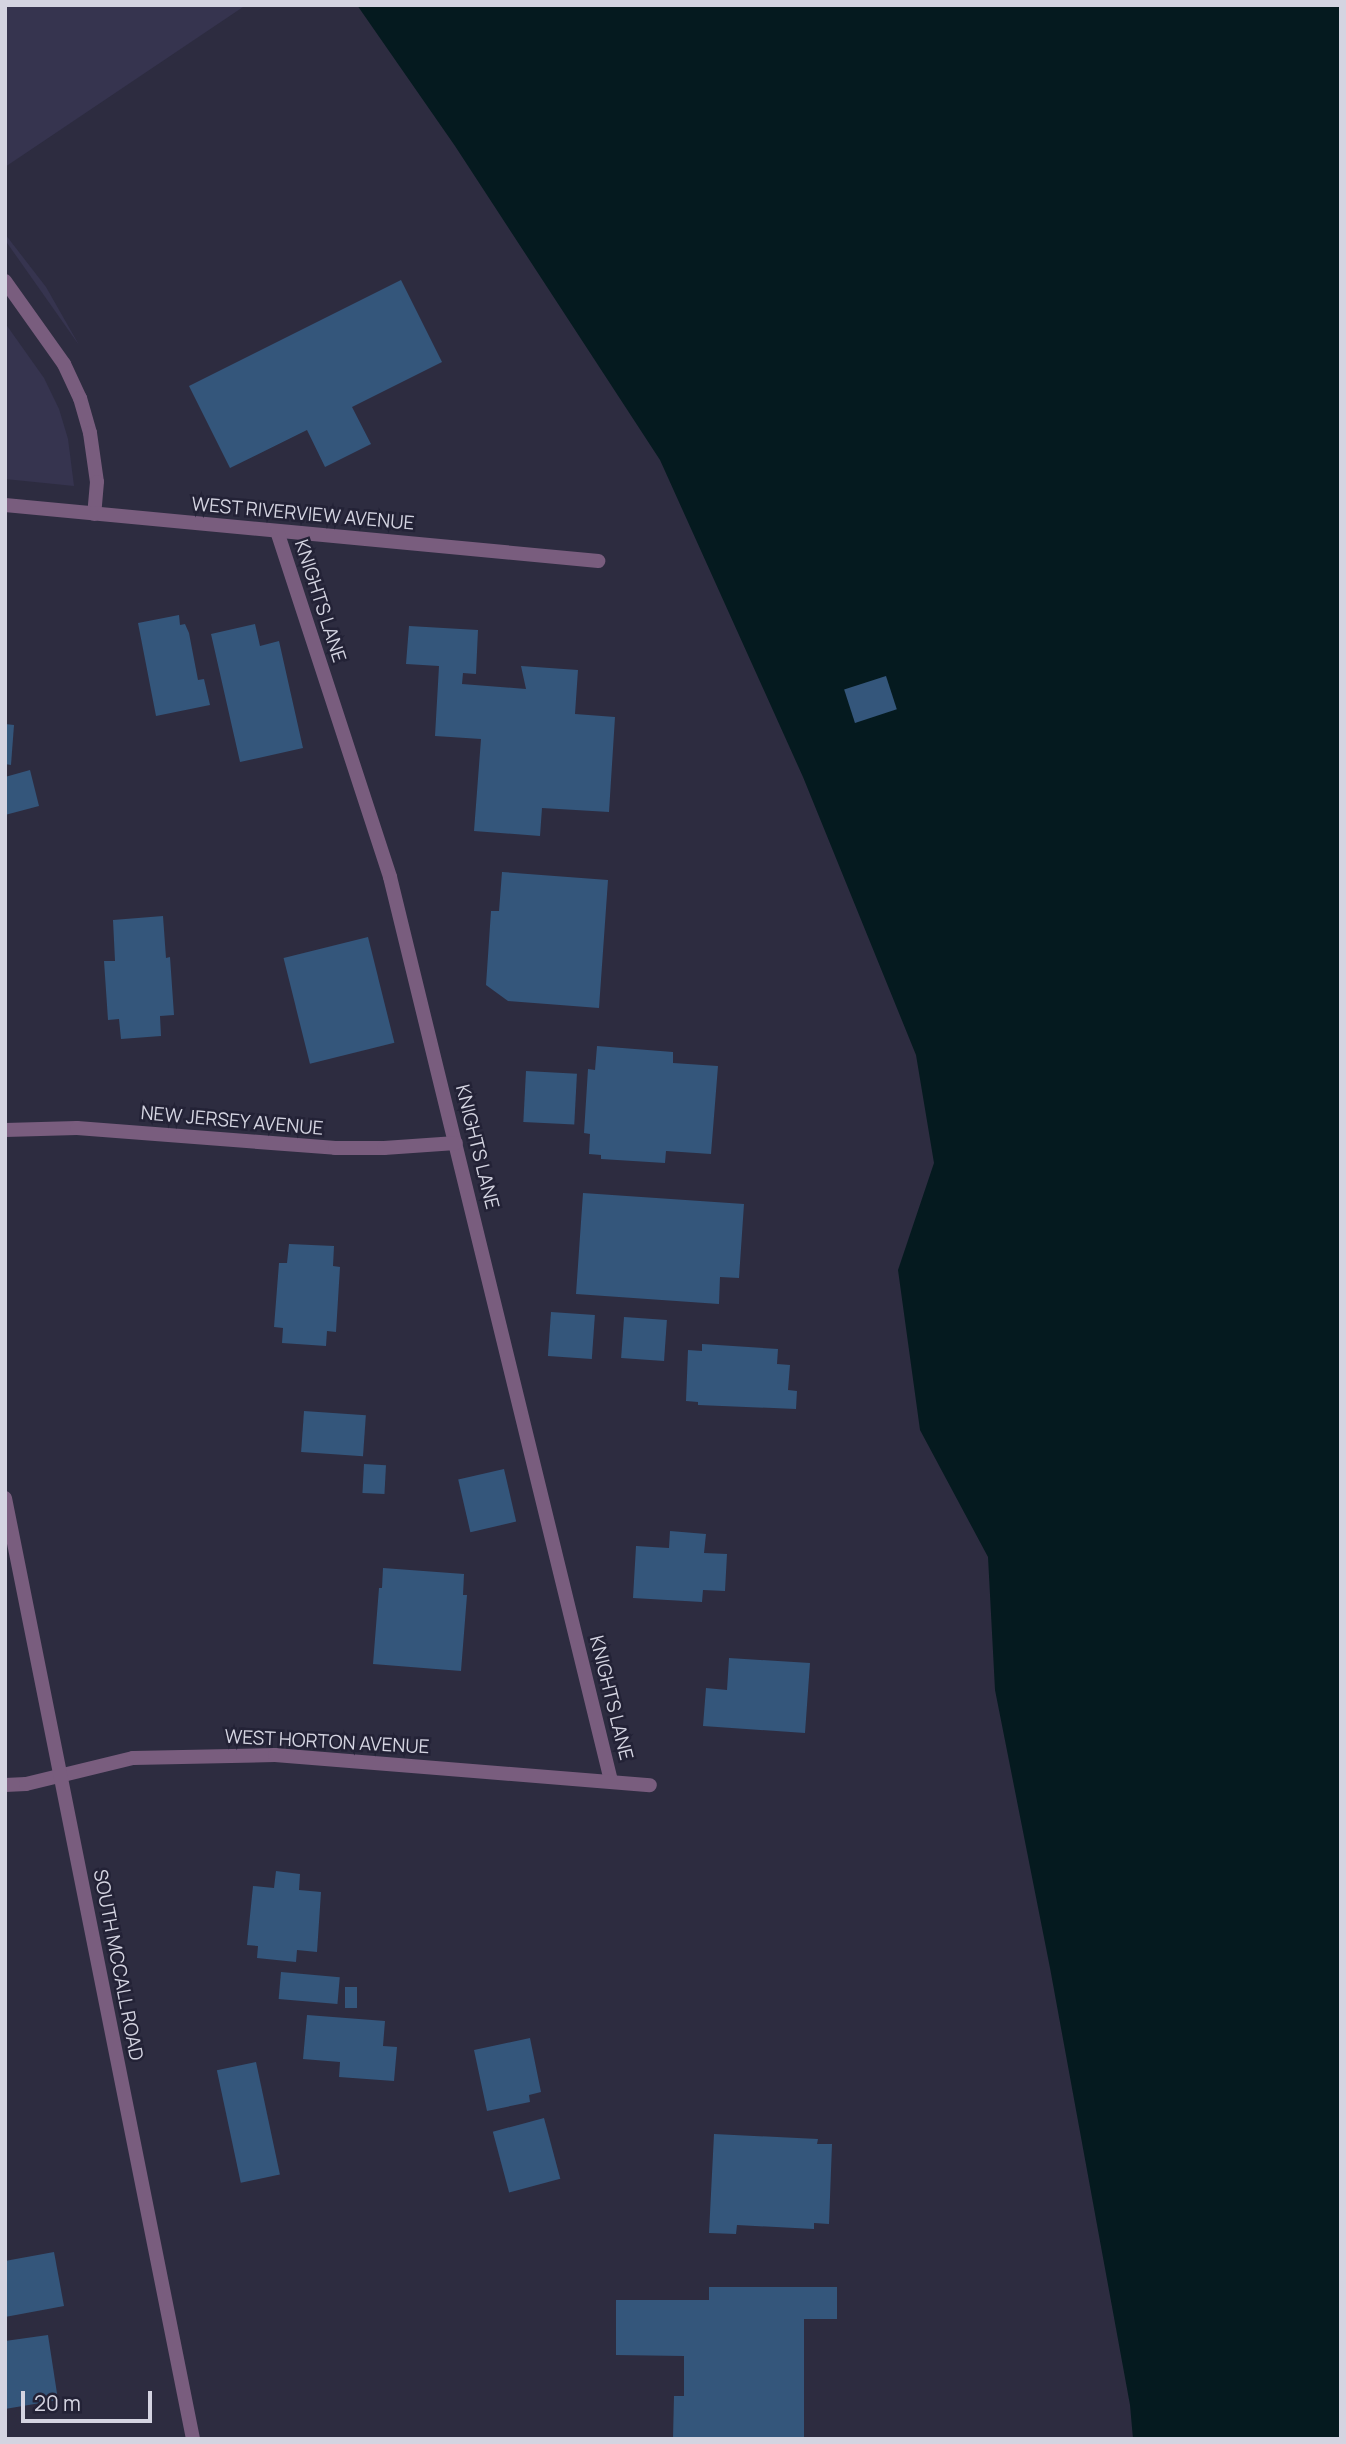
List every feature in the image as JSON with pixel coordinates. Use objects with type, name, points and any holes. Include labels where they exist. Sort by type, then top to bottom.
[{"type":"street","points":[[5,281],[64,364],[80,398],[90,433],[97,482],[94,514]]},
{"type":"street","name":"WEST RIVERVIEW AVENUE","points":[[5,505],[598,561]]},
{"type":"street","name":"KNIGHTS LANE","points":[[277,531],[390,877],[611,1781]]},
{"type":"street","name":"NEW JERSEY AVENUE","points":[[5,1129],[77,1128],[335,1148],[384,1149],[456,1143]]},
{"type":"street","name":"SOUTH MCCALL ROAD","points":[[5,1498],[193,2439]]},
{"type":"street","name":"WEST HORTON AVENUE","points":[[5,1785],[26,1784],[133,1758],[275,1755],[650,1785]]},
{"type":"shaded area","points":[[5,5],[246,5],[5,167]]},
{"type":"shaded area","points":[[357,5],[1341,5],[1341,2439],[1133,2439],[1130,2405],[1050,1968],[995,1690],[988,1557],[920,1430],[898,1270],[934,1163],[916,1055],[803,777],[660,460],[455,146]]},
{"type":"shaded area","points":[[5,234],[46,287],[79,345],[5,240]]},
{"type":"shaded area","points":[[5,323],[44,378],[59,409],[68,439],[74,486],[5,479]]},
{"type":"building","points":[[401,280],[442,362],[352,407],[371,444],[325,467],[307,430],[230,468],[189,386]]},
{"type":"building","points":[[179,615],[180,625],[185,624],[189,633],[198,680],[204,679],[210,705],[156,716],[138,623]]},
{"type":"building","points":[[255,624],[260,646],[279,641],[303,748],[240,762],[211,634]]},
{"type":"building","points":[[409,626],[478,630],[476,674],[463,673],[462,684],[526,689],[521,666],[578,670],[575,714],[615,717],[609,812],[542,808],[540,836],[474,831],[481,739],[435,736],[439,666],[406,664]]},
{"type":"building","points":[[886,676],[897,709],[855,723],[844,690]]},
{"type":"building","points":[[5,724],[14,725],[11,765],[5,764]]},
{"type":"building","points":[[30,770],[39,806],[5,815],[5,777]]},
{"type":"building","points":[[502,872],[608,880],[599,1008],[508,1001],[486,985],[491,911],[499,911]]},
{"type":"building","points":[[163,916],[166,958],[170,957],[174,1015],[160,1016],[161,1036],[121,1039],[119,1019],[108,1020],[104,961],[115,961],[113,920]]},
{"type":"building","points":[[368,937],[394,1043],[310,1064],[284,958]]},
{"type":"building","points":[[597,1046],[673,1052],[673,1063],[718,1066],[711,1154],[666,1151],[665,1163],[601,1159],[601,1155],[589,1154],[590,1134],[584,1133],[588,1069],[595,1070]]},
{"type":"building","points":[[526,1071],[577,1074],[574,1125],[523,1122]]},
{"type":"building","points":[[583,1193],[744,1204],[739,1278],[720,1277],[719,1304],[576,1294]]},
{"type":"building","points":[[289,1244],[334,1246],[333,1266],[340,1267],[336,1332],[327,1331],[326,1346],[282,1343],[283,1328],[274,1327],[279,1263],[287,1263]]},
{"type":"building","points":[[551,1312],[595,1315],[592,1359],[548,1356]]},
{"type":"building","points":[[624,1317],[667,1320],[664,1361],[621,1358]]},
{"type":"building","points":[[702,1344],[778,1349],[777,1364],[790,1365],[788,1390],[797,1391],[796,1409],[698,1405],[698,1402],[686,1401],[688,1350],[702,1351]]},
{"type":"building","points":[[304,1411],[366,1415],[363,1456],[301,1452]]},
{"type":"building","points":[[364,1464],[386,1465],[384,1494],[362,1493]]},
{"type":"building","points":[[504,1469],[516,1522],[470,1532],[458,1480]]},
{"type":"building","points":[[670,1531],[706,1534],[704,1553],[727,1554],[725,1591],[703,1590],[702,1602],[633,1598],[636,1546],[669,1548]]},
{"type":"building","points":[[383,1568],[464,1574],[463,1595],[467,1595],[461,1671],[373,1664]]},
{"type":"building","points":[[729,1658],[810,1663],[805,1733],[703,1726],[706,1688],[727,1690]]},
{"type":"building","points":[[276,1871],[300,1874],[299,1890],[321,1892],[317,1952],[297,1950],[296,1962],[257,1958],[258,1946],[247,1945],[253,1886],[274,1888]]},
{"type":"building","points":[[281,1972],[340,1977],[337,2004],[279,1999]]},
{"type":"building","points":[[345,1987],[357,1987],[357,2008],[345,2008]]},
{"type":"building","points":[[307,2015],[385,2021],[383,2046],[397,2047],[394,2081],[339,2077],[340,2062],[303,2059]]},
{"type":"building","points":[[530,2038],[541,2092],[529,2095],[530,2102],[487,2111],[474,2050]]},
{"type":"building","points":[[256,2062],[280,2174],[241,2183],[217,2070]]},
{"type":"building","points":[[544,2118],[560,2179],[509,2193],[493,2132]]},
{"type":"building","points":[[714,2134],[818,2139],[817,2144],[832,2144],[829,2224],[814,2223],[814,2229],[737,2225],[736,2234],[709,2233]]},
{"type":"building","points":[[54,2252],[64,2306],[5,2317],[5,2261]]},
{"type":"building","points":[[709,2287],[837,2287],[837,2319],[804,2319],[804,2439],[673,2438],[674,2396],[684,2396],[684,2356],[616,2355],[616,2300],[709,2300]]},
{"type":"building","points":[[48,2335],[58,2400],[5,2409],[5,2341]]}]
